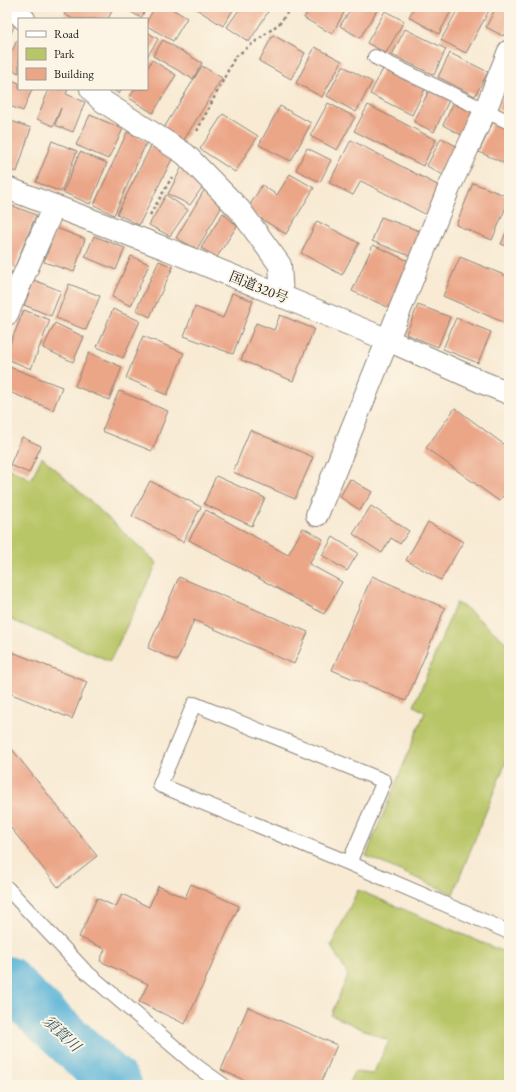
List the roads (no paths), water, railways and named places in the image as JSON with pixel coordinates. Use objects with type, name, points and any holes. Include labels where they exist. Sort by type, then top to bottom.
[{"type":"street","points":[[9,7],[23,18]]},
{"type":"street","points":[[317,515],[450,188],[486,111],[509,51]]},
{"type":"street","points":[[92,90],[101,100],[185,154],[240,210],[280,265],[282,297]]},
{"type":"street","name":"国道320号","points":[[7,188],[137,238],[388,340],[509,393]]},
{"type":"street","points":[[7,314],[54,206]]},
{"type":"lane","points":[[376,57],[509,122]]},
{"type":"lane","points":[[349,863],[384,781],[194,704],[160,785],[349,863],[509,932]]},
{"type":"lane","points":[[7,888],[84,970],[199,1068],[223,1085]]},
{"type":"waterway","name":"須賀川","points":[[7,981],[20,995],[117,1085]]}]
